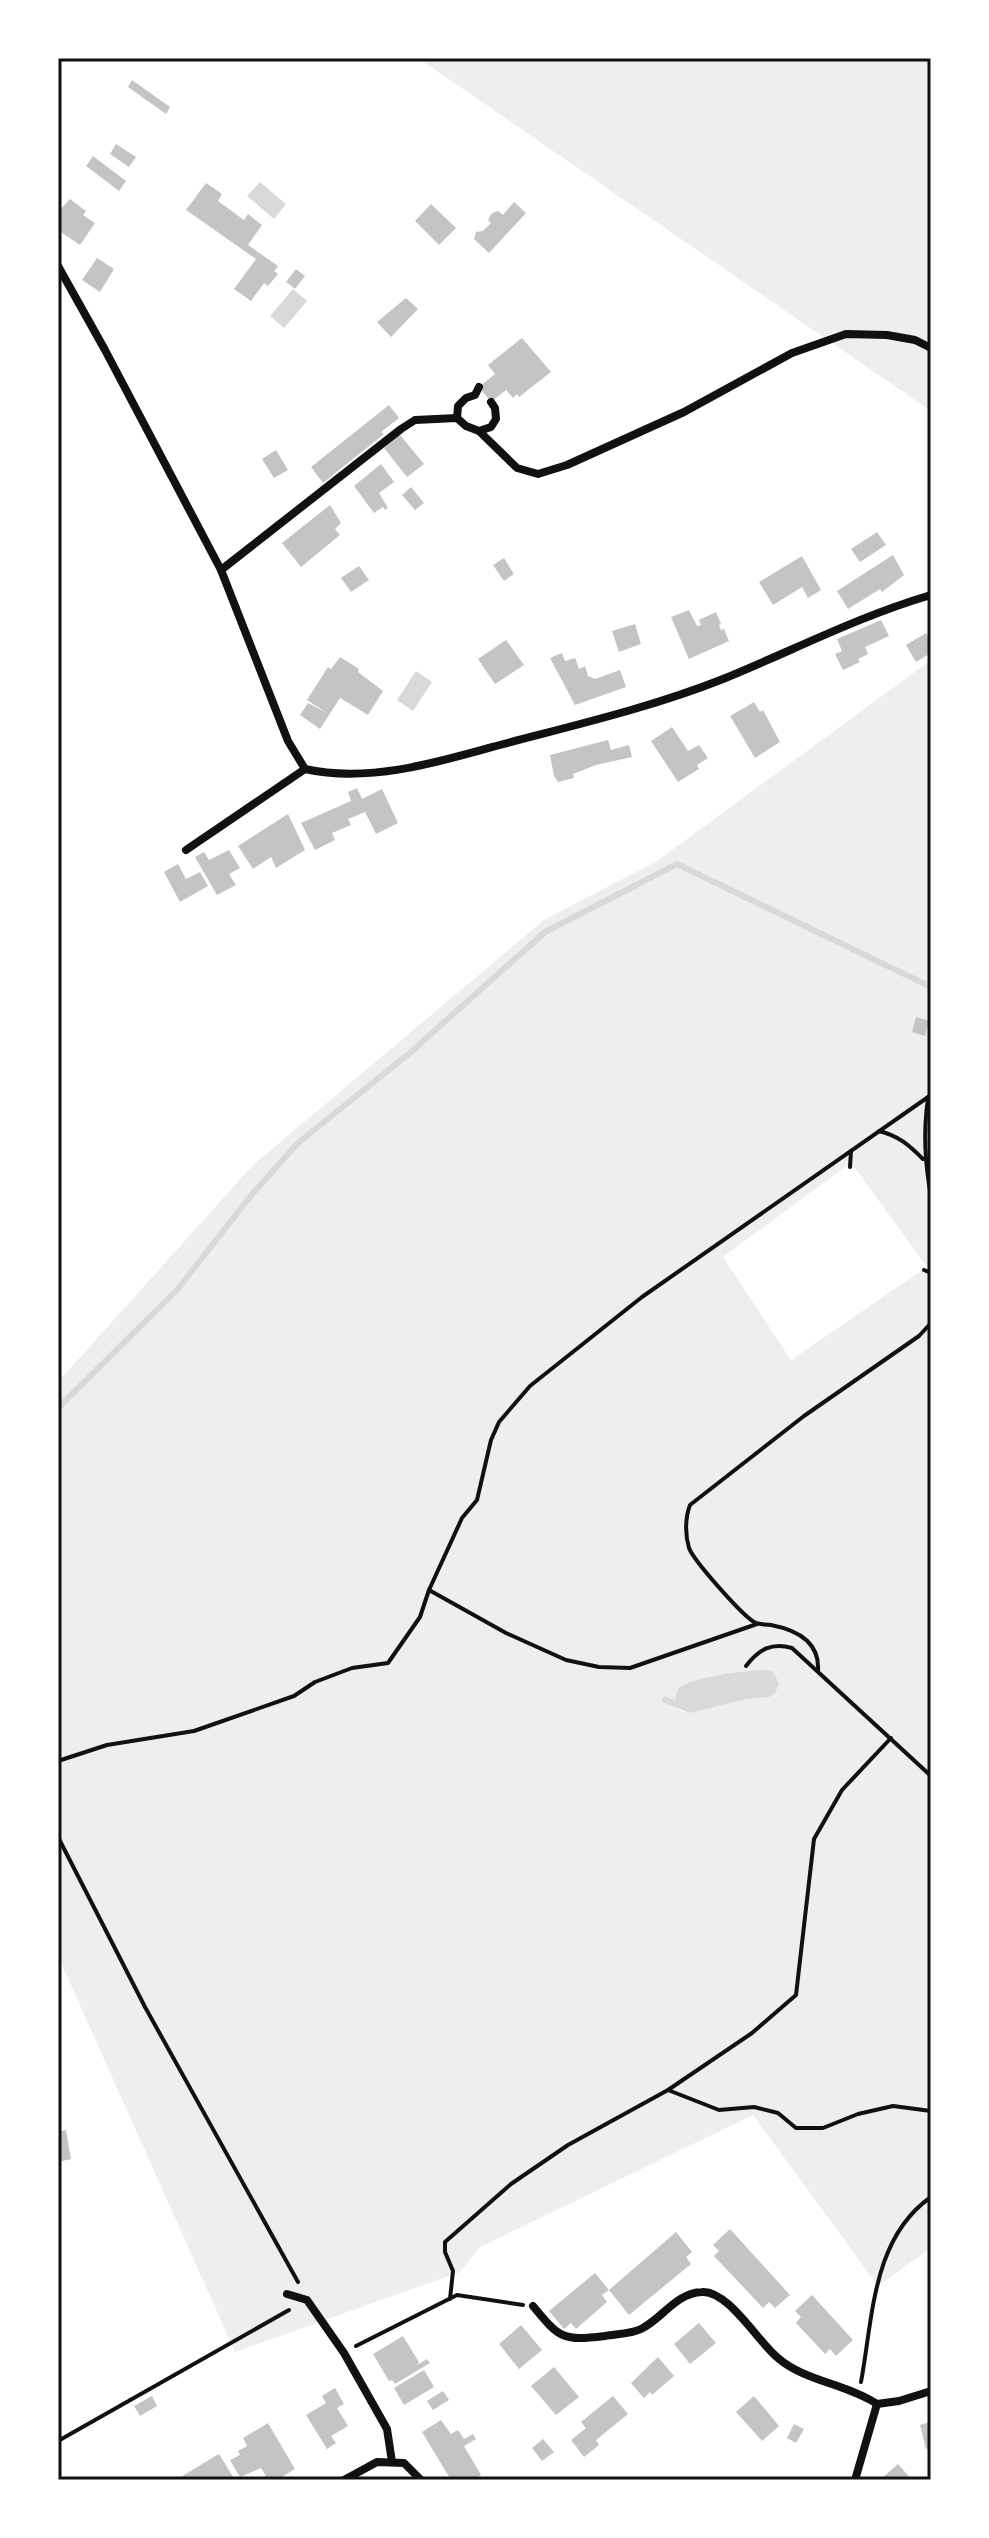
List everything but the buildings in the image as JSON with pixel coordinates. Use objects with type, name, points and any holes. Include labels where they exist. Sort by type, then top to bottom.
[{"type":"street","points":[[58,266],[221,570],[288,741],[305,769]]},
{"type":"street","points":[[221,570],[415,420],[457,418],[479,431],[517,468],[538,474],[567,465],[684,412],[792,353],[846,334],[887,335],[915,340],[931,348]]},
{"type":"street","points":[[457,418],[458,406],[475,395],[479,387]]},
{"type":"street","points":[[479,431],[491,427],[496,419],[491,402]]},
{"type":"street","points":[[186,850],[305,769],[342,773],[385,771],[442,761],[547,732],[721,680],[877,614],[931,595]]},
{"type":"street","points":[[533,2306],[559,2335],[574,2339],[641,2329],[688,2293],[707,2291],[721,2296],[776,2358],[790,2367],[860,2393],[877,2404],[931,2391]]},
{"type":"street","points":[[287,2294],[307,2300],[344,2353],[387,2429],[392,2462]]},
{"type":"street","points":[[855,2480],[877,2404]]},
{"type":"street","points":[[344,2480],[377,2462],[404,2463],[421,2480]]},
{"type":"path","points":[[58,1761],[107,1745],[194,1731],[294,1696],[315,1682],[352,1668],[388,1663],[420,1617],[462,1518],[477,1500],[491,1440],[499,1422],[530,1386],[642,1297],[929,1097]]},
{"type":"path","points":[[929,1097],[923,1130],[931,1197]]},
{"type":"path","points":[[879,1131],[906,1142],[925,1161]]},
{"type":"path","points":[[850,1167],[851,1151]]},
{"type":"path","points":[[924,1270],[931,1273]]},
{"type":"path","points":[[818,1671],[819,1659],[811,1642],[791,1630],[757,1624],[702,1567],[689,1548],[685,1516],[690,1505],[804,1416],[919,1336],[931,1323]]},
{"type":"path","points":[[429,1590],[506,1633],[554,1655],[599,1667],[630,1668],[757,1624]]},
{"type":"path","points":[[746,1666],[765,1649],[778,1644],[792,1648],[931,1776]]},
{"type":"path","points":[[450,2299],[453,2271],[445,2252],[445,2242],[511,2184],[568,2145],[668,2090],[752,2033],[796,1995],[814,1839],[842,1790],[891,1738]]},
{"type":"path","points":[[58,1837],[145,2007],[307,2300],[58,2441]]},
{"type":"path","points":[[668,2090],[719,2110],[754,2107],[778,2113],[796,2128],[823,2128],[858,2114],[893,2106],[931,2111]]},
{"type":"path","points":[[860,2393],[882,2262],[892,2240],[908,2218],[931,2197]]},
{"type":"path","points":[[344,2353],[457,2295],[533,2306]]},
{"type":"shaded area","points":[[418,58],[931,58],[931,411]]},
{"type":"shaded area","points":[[260,182],[286,204],[274,219],[247,196]]},
{"type":"shaded area","points":[[293,289],[307,301],[284,328],[270,316]]},
{"type":"shaded area","points":[[931,660],[931,2248],[878,2286],[753,2115],[480,2247],[460,2272],[235,2352],[58,1956],[58,1382],[253,1165],[544,920],[657,861]],"holes":[[[845,1167],[855,1168],[927,1267],[791,1360],[723,1257]],[[749,1671],[769,1697],[747,1699],[690,1713],[682,1711],[664,1696],[675,1700],[683,1685]]]},
{"type":"shaded area","points":[[416,671],[432,682],[413,711],[397,700]]},
{"type":"shaded area","points":[[768,1670],[774,1673],[779,1684],[769,1697],[747,1699],[690,1713],[662,1702],[664,1696],[675,1700],[679,1688],[685,1684],[708,1677]]},
{"type":"waterway","points":[[58,1408],[177,1290],[253,1193],[298,1143],[411,1052],[545,932],[677,864],[931,987]]}]
